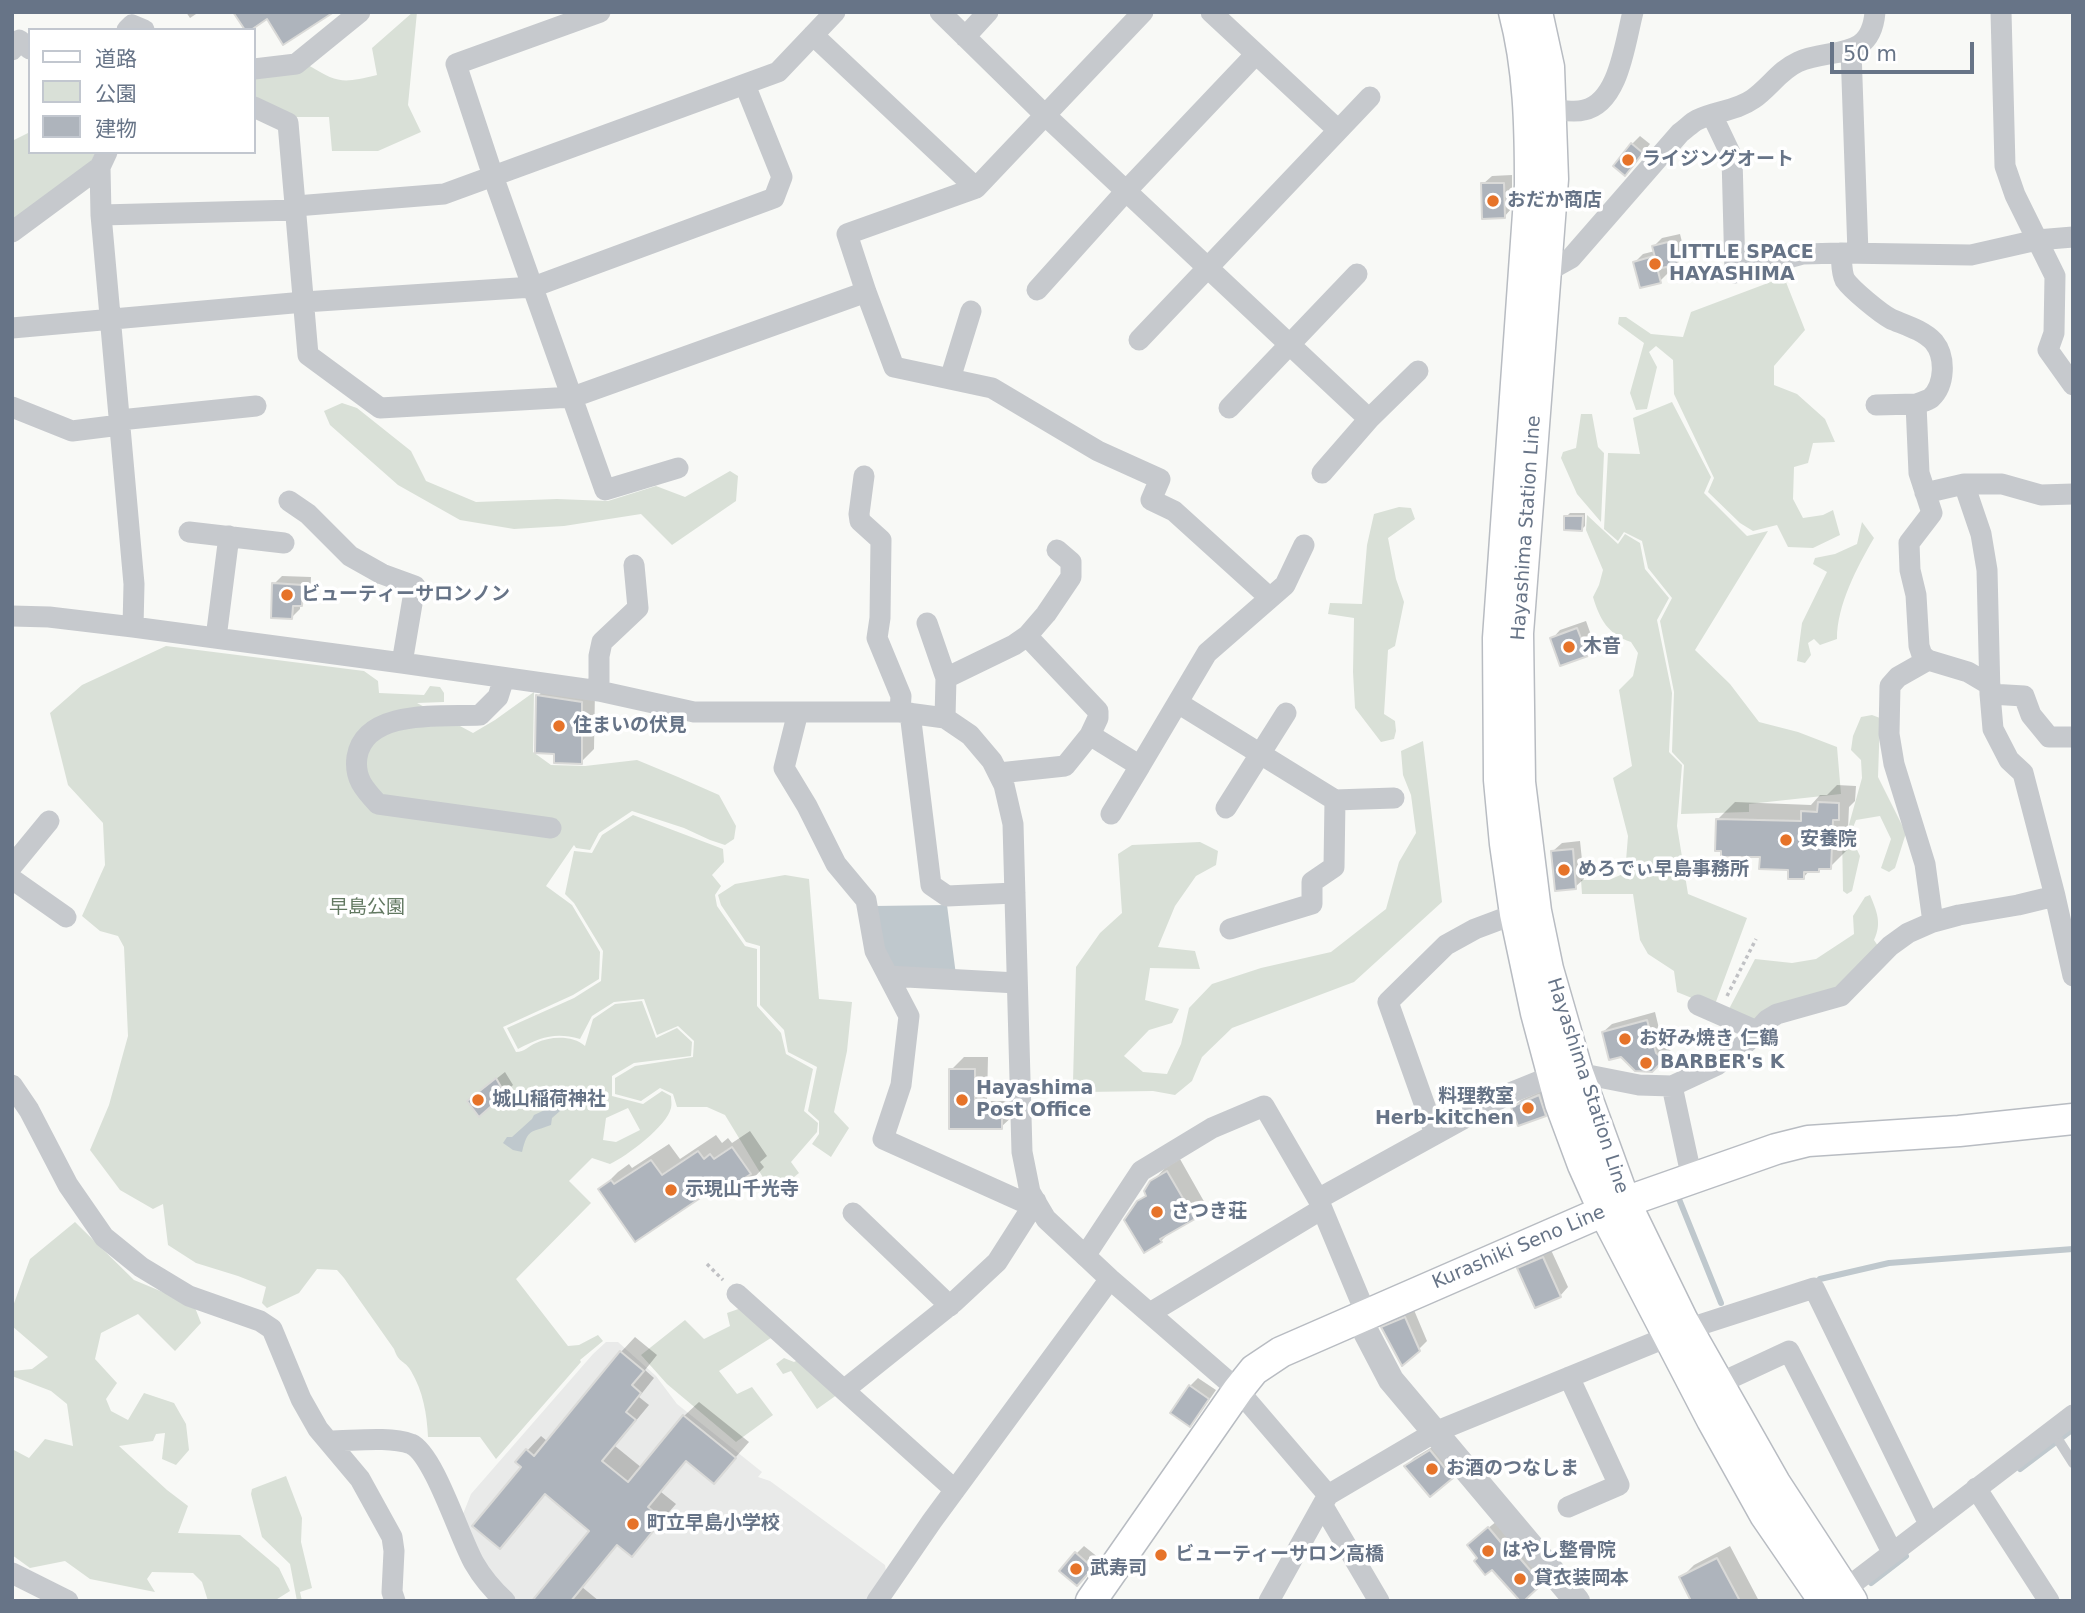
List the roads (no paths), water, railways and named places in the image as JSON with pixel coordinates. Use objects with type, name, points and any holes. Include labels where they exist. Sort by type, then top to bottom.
[{"type":"main road","name":"Hayashima Station Line","points":[[1514,12],[1526,76],[1530,125],[1535,271],[1518,633],[1520,782],[1536,911],[1583,1165],[1615,1207],[1678,1333],[1712,1420],[1765,1515],[1838,1598]]},
{"type":"main road","name":"Hayashima Station Line","points":[[1536,12],[1549,67],[1553,179],[1535,271],[1498,638],[1499,780],[1515,914],[1536,1013],[1565,1075]]},
{"type":"main road","name":"Kurashiki Seno Line","points":[[1091,1601],[1238,1390],[1254,1370],[1281,1352],[1615,1207],[1776,1149],[1808,1141],[1972,1130],[2073,1119]]},
{"type":"main road","name":"Hayashima Station Line","points":[[1678,1333],[1718,1384],[1838,1598]]},
{"type":"street","points":[[256,69],[296,64],[360,12]]},
{"type":"street","points":[[600,12],[456,64],[605,490],[678,468]]},
{"type":"street","points":[[102,215],[296,208],[444,194],[778,72],[835,12]]},
{"type":"street","points":[[940,12],[1046,116],[1369,419]]},
{"type":"street","points":[[965,37],[988,12]]},
{"type":"street","points":[[1143,12],[976,188],[847,234],[894,367],[992,388],[1098,452],[1160,479],[1151,500],[1174,511],[1270,598]]},
{"type":"street","points":[[1211,12],[1338,130]]},
{"type":"street","points":[[1551,109],[1582,111],[1596,106],[1607,95],[1616,77],[1633,12]]},
{"type":"street","points":[[1535,271],[1571,258],[1680,133],[1696,120],[1739,107],[1797,62],[1851,50],[1873,32],[1875,12]]},
{"type":"street","points":[[2001,12],[2005,166],[2015,195],[2055,276],[2054,333],[2048,350],[2073,385]]},
{"type":"street","points":[[813,35],[976,188]]},
{"type":"street","points":[[12,50],[19,40],[28,47]]},
{"type":"street","points":[[1851,50],[1850,253],[1844,279],[1887,317],[1919,331],[1934,343],[1941,357],[1942,372],[1938,389],[1930,400],[1916,404],[1876,405]]},
{"type":"street","points":[[1037,290],[1126,191],[1256,54]]},
{"type":"street","points":[[12,328],[304,302],[533,287],[774,198],[782,177],[745,85]]},
{"type":"street","points":[[1139,340],[1370,97]]},
{"type":"street","points":[[256,108],[288,123],[308,355],[380,408],[573,397],[866,292]]},
{"type":"street","points":[[1712,115],[1732,157],[1735,272],[1804,254],[1971,255],[2038,240],[2073,237]]},
{"type":"street","points":[[103,160],[102,215],[135,584],[133,626]]},
{"type":"street","points":[[12,232],[103,160]]},
{"type":"street","points":[[1229,408],[1357,274]]},
{"type":"street","points":[[950,379],[971,311]]},
{"type":"street","points":[[1322,473],[1369,419],[1418,371]]},
{"type":"street","points":[[1916,404],[1919,473],[1932,513],[1909,542],[1910,570],[1916,595],[1922,655],[1928,660],[1968,672],[1990,690],[2024,696],[2031,715],[2049,737],[2073,737]]},
{"type":"street","points":[[12,407],[72,431],[256,405]]},
{"type":"street","points":[[864,476],[860,521],[881,540],[880,618],[877,638],[901,696],[905,713],[931,885],[947,896],[1015,893]]},
{"type":"street","points":[[1925,493],[1964,484],[2003,484],[2041,495],[2073,494]]},
{"type":"street","points":[[1964,484],[1981,534],[1987,570],[1993,729],[2009,760],[2023,773],[2060,888],[2073,976]]},
{"type":"street","points":[[289,501],[308,514],[350,556],[382,574],[415,586],[402,663]]},
{"type":"street","points":[[189,532],[284,542]]},
{"type":"street","points":[[216,638],[229,536]]},
{"type":"street","points":[[1111,814],[1208,653],[1285,585],[1304,545]]},
{"type":"street","points":[[946,678],[1027,636],[1071,577],[1071,562],[1057,550]]},
{"type":"street","points":[[599,691],[599,656],[602,642],[638,607],[634,565]]},
{"type":"street","points":[[12,616],[133,626],[402,663],[599,691],[694,712],[905,713],[945,718],[970,735],[992,761],[999,774],[1013,824],[1022,1152],[1034,1204],[1046,1219],[1110,1279],[1238,1390],[1326,1501],[1379,1601]]},
{"type":"street","points":[[926,622],[946,678],[945,718]]},
{"type":"street","points":[[999,774],[1065,766],[1090,735],[1098,718],[1098,711],[1027,636]]},
{"type":"street","points":[[1928,660],[1898,677],[1890,686],[1889,734],[1894,764],[1925,864],[1933,922]]},
{"type":"street","points":[[504,678],[498,697],[481,715],[398,719],[371,730],[359,746],[355,770],[363,788],[378,804],[551,828]]},
{"type":"street","points":[[1178,703],[1335,800],[1394,798]]},
{"type":"street","points":[[798,712],[784,768],[807,806],[836,864],[866,900],[875,951],[909,1016],[901,1085],[883,1139],[1034,1204]]},
{"type":"street","points":[[1226,808],[1286,713]]},
{"type":"street","points":[[1090,735],[1140,766]]},
{"type":"street","points":[[1230,929],[1312,904],[1312,882],[1334,867],[1335,800]]},
{"type":"street","points":[[49,821],[14,865],[66,917]]},
{"type":"street","points":[[1150,1313],[1320,1204],[1435,1134],[1510,1093],[1565,1075],[1672,1087],[1717,1065],[1777,1014],[1841,996],[1891,946],[1908,933],[1959,915],[2018,905],[2060,888]]},
{"type":"street","points":[[1435,1134],[1388,1002],[1446,945],[1475,929],[1515,914]]},
{"type":"street","points":[[888,976],[1017,983]]},
{"type":"street","points":[[1698,1005],[1757,1031]]},
{"type":"street","points":[[12,1085],[29,1110],[68,1185],[104,1237],[141,1267],[189,1296],[260,1321],[272,1329],[301,1399],[318,1429],[360,1479],[392,1537],[392,1592],[395,1601]]},
{"type":"street","points":[[1672,1087],[1692,1179]]},
{"type":"street","points":[[1085,1256],[1141,1171],[1212,1128],[1264,1106],[1320,1204],[1362,1315],[1391,1380],[1577,1601]]},
{"type":"street","points":[[844,1390],[950,1306],[997,1262],[1034,1204]]},
{"type":"street","points":[[853,1213],[950,1306]]},
{"type":"street","points":[[877,1601],[1110,1279]]},
{"type":"street","points":[[1269,1601],[1326,1501],[1435,1432],[1678,1333],[1814,1287],[1929,1524]]},
{"type":"street","points":[[737,1294],[955,1490]]},
{"type":"street","points":[[1718,1384],[1789,1352],[1892,1552]]},
{"type":"street","points":[[1568,1507],[1619,1485],[1569,1377]]},
{"type":"street","points":[[1838,1598],[1929,1524],[1980,1495],[2056,1437],[2073,1415]]},
{"type":"street","points":[[329,1441],[392,1440],[412,1445],[423,1453],[474,1563],[505,1601]]},
{"type":"street","points":[[1980,1495],[2049,1601]]},
{"type":"street","points":[[12,1573],[68,1601]]},
{"type":"lane","points":[[2056,1437],[2073,1463]]},
{"type":"waterway","points":[[1679,1199],[1721,1303]]},
{"type":"waterway","points":[[1820,1279],[1889,1263],[2073,1249]]},
{"type":"waterway","points":[[2020,1469],[2073,1429]]},
{"type":"waterway","points":[[1871,1583],[1906,1556]]},
{"type":"place","name":"ライジングオート","points":[[1628,160]]},
{"type":"place","name":"おだか商店","points":[[1493,201]]},
{"type":"place","name":"LITTLE SPACE HAYASHIMA","points":[[1655,264]]},
{"type":"place","name":"ビューティーサロンノン","points":[[287,595]]},
{"type":"place","name":"木音","points":[[1569,647]]},
{"type":"place","name":"住まいの伏見","points":[[559,726]]},
{"type":"place","name":"安養院","points":[[1786,840]]},
{"type":"place","name":"めろでぃ早島事務所","points":[[1564,870]]},
{"type":"place","name":"お好み焼き 仁鶴","points":[[1625,1039]]},
{"type":"place","name":"BARBER's K","points":[[1646,1063]]},
{"type":"place","name":"城山稲荷神社","points":[[478,1100]]},
{"type":"place","name":"Hayashima Post Office","points":[[962,1100]]},
{"type":"place","name":"料理教室 Herb-kitchen","points":[[1528,1108]]},
{"type":"place","name":"示現山千光寺","points":[[671,1190]]},
{"type":"place","name":"さつき荘","points":[[1157,1212]]},
{"type":"place","name":"お酒のつなしま","points":[[1432,1469]]},
{"type":"place","name":"町立早島小学校","points":[[633,1524]]},
{"type":"place","name":"はやし整骨院","points":[[1488,1551]]},
{"type":"place","name":"ビューティーサロン高橋","points":[[1161,1555]]},
{"type":"place","name":"武寿司","points":[[1076,1569]]},
{"type":"place","name":"貸衣装岡本","points":[[1520,1579]]},
{"type":"park label","name":"早島公園","points":[[367,908]]}]
